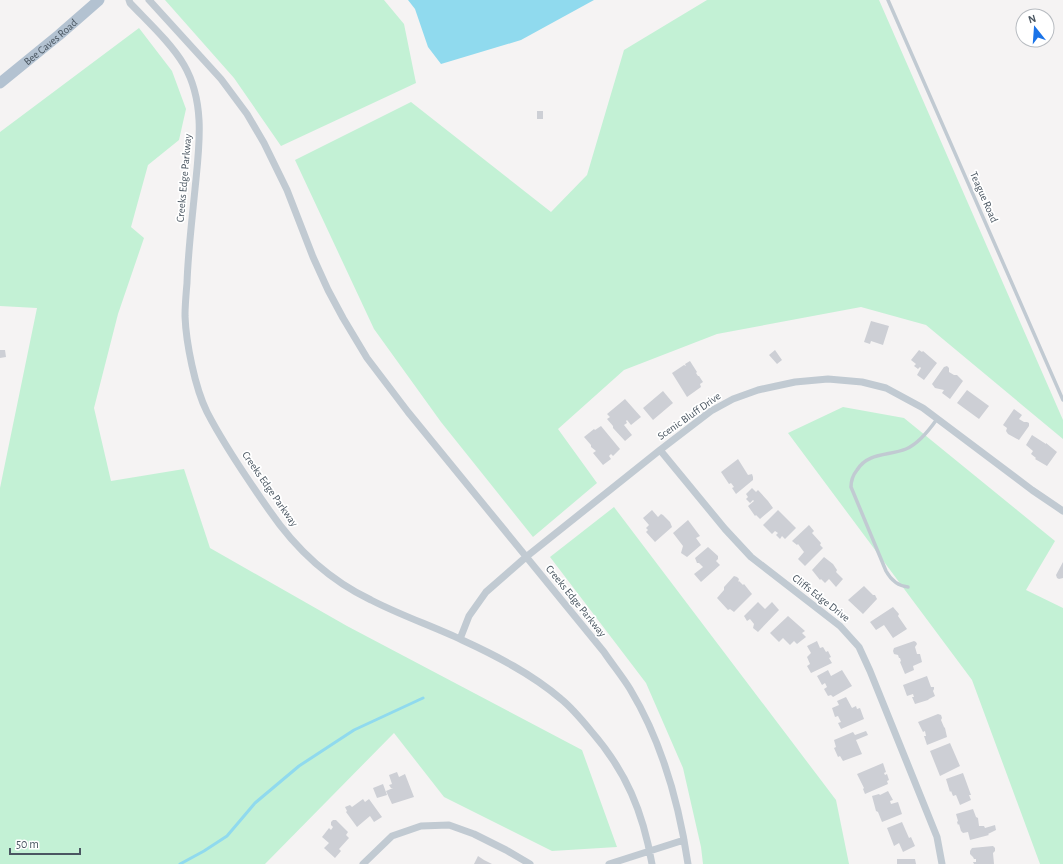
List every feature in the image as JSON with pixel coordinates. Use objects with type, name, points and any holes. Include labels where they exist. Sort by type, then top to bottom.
[{"type":"main road","name":"Bee Caves Road","points":[[0,83],[60,35],[99,0]]},
{"type":"street","name":"Creeks Edge Parkway","points":[[129,0],[183,64],[193,87],[199,117],[199,147],[187,274],[185,317],[189,347],[196,380],[206,410],[220,435],[270,512],[290,537],[314,562],[339,582],[370,600],[504,660],[532,677],[561,699],[582,719],[607,750],[633,795],[642,819],[652,864]]},
{"type":"street","name":"Creeks Edge Parkway","points":[[149,0],[221,79],[264,142],[287,190],[328,290],[367,358],[408,412],[604,652],[630,690],[647,721],[666,767],[678,807],[688,864]]},
{"type":"street","name":"Scenic Bluff Drive","points":[[460,639],[468,616],[486,592],[526,557],[711,411],[733,399],[758,390],[796,382],[828,379],[855,381],[886,388],[923,408],[1032,490],[1063,511]]},
{"type":"street","name":"Cliffs Edge Drive","points":[[660,450],[725,529],[752,557],[840,626],[859,647],[937,837],[942,864]]},
{"type":"street","points":[[363,864],[392,836],[421,826],[449,825],[474,834],[530,864]]},
{"type":"street","points":[[609,864],[684,840]]},
{"type":"lane","name":"Teague Road","points":[[888,0],[1063,400]]},
{"type":"lane","points":[[908,586],[900,586],[890,578],[886,571],[851,487],[851,482],[861,464],[869,458],[908,449],[925,434],[937,419]]},
{"type":"green space","points":[[165,0],[384,0],[404,24],[416,83],[281,146],[234,78]]},
{"type":"green space","points":[[707,0],[879,0],[1063,420],[1063,439],[926,325],[861,307],[717,334],[624,370],[558,429],[597,483],[533,537],[441,422],[374,329],[295,160],[411,102],[551,212],[587,175],[624,50]]},
{"type":"green space","points":[[139,28],[172,71],[186,109],[179,140],[148,165],[131,227],[144,238],[118,314],[94,408],[111,481],[184,469],[210,548],[347,626],[582,750],[617,847],[552,851],[444,797],[394,733],[265,864],[0,864],[0,488],[37,308],[0,306],[0,132]]},
{"type":"green space","points":[[843,407],[904,418],[1055,541],[1026,590],[1063,608],[1063,864],[1040,864],[972,680],[788,433]]},
{"type":"green space","points":[[614,507],[836,800],[849,864],[703,864],[701,847],[683,768],[646,683],[550,557]]},
{"type":"water","points":[[408,0],[594,0],[521,40],[441,64],[428,47],[415,9]]},
{"type":"building","points":[[537,111],[543,111],[543,119],[537,119]]},
{"type":"building","points":[[871,321],[889,326],[883,345],[871,341],[870,344],[864,342]]},
{"type":"building","points":[[0,350],[5,350],[6,357],[0,358]]},
{"type":"building","points":[[775,350],[782,360],[777,364],[769,355]]},
{"type":"building","points":[[919,350],[922,352],[923,351],[937,363],[924,380],[917,375],[921,368],[920,367],[918,369],[914,366],[916,364],[911,360]]},
{"type":"building","points":[[690,361],[697,372],[696,373],[703,382],[700,384],[701,387],[687,397],[672,373],[684,365],[686,366],[685,364]]},
{"type":"building","points":[[947,366],[949,368],[949,372],[957,375],[963,381],[950,399],[942,393],[944,390],[935,388],[932,384],[944,367]]},
{"type":"building","points":[[967,390],[989,406],[979,419],[957,403]]},
{"type":"building","points":[[663,391],[673,403],[653,420],[643,408]]},
{"type":"building","points":[[625,399],[641,417],[631,425],[627,420],[626,421],[627,423],[624,425],[632,435],[625,441],[607,419],[610,417],[607,414]]},
{"type":"building","points":[[1014,409],[1022,415],[1019,419],[1029,423],[1029,426],[1019,440],[1008,434],[1006,431],[1007,428],[1003,425]]},
{"type":"building","points":[[601,426],[620,449],[613,456],[611,454],[609,456],[611,459],[603,465],[593,453],[596,451],[584,437],[594,429],[595,430]]},
{"type":"building","points":[[1032,435],[1046,443],[1057,452],[1047,466],[1035,459],[1036,458],[1031,454],[1033,451],[1026,445]]},
{"type":"building","points":[[738,459],[748,475],[752,474],[753,480],[736,494],[732,488],[734,487],[731,483],[729,484],[721,472]]},
{"type":"building","points":[[752,488],[756,492],[758,490],[773,508],[760,519],[756,515],[755,516],[748,506],[754,501],[753,500],[750,503],[746,499],[748,497],[746,494]]},
{"type":"building","points":[[652,510],[658,517],[661,514],[663,515],[670,522],[672,527],[655,542],[646,532],[648,530],[646,528],[649,525],[643,518]]},
{"type":"building","points":[[778,510],[796,528],[785,539],[782,536],[780,539],[776,535],[778,533],[775,531],[772,534],[763,525]]},
{"type":"building","points":[[688,520],[700,536],[696,538],[701,545],[687,557],[681,553],[683,546],[673,533]]},
{"type":"building","points":[[809,525],[814,531],[812,533],[821,543],[820,545],[823,548],[805,566],[798,559],[804,552],[798,544],[797,545],[792,541]]},
{"type":"building","points":[[708,547],[718,556],[716,561],[720,565],[701,582],[694,574],[703,567],[697,563],[695,558]]},
{"type":"building","points":[[824,557],[833,564],[837,570],[836,572],[843,579],[836,587],[829,579],[825,583],[821,579],[820,580],[812,570]]},
{"type":"building","points":[[1063,562],[1063,578],[1059,579],[1056,575]]},
{"type":"building","points":[[734,576],[739,579],[738,582],[739,581],[743,585],[744,584],[752,594],[734,612],[730,609],[728,610],[717,598]]},
{"type":"building","points":[[864,586],[873,595],[875,595],[877,599],[863,614],[848,600]]},
{"type":"building","points":[[758,602],[765,609],[772,602],[779,610],[758,632],[753,628],[754,624],[750,619],[747,621],[744,616]]},
{"type":"building","points":[[893,607],[899,614],[898,616],[907,629],[893,638],[884,625],[876,630],[870,622]]},
{"type":"building","points":[[788,616],[805,631],[802,633],[806,637],[797,644],[794,641],[790,645],[783,638],[779,642],[770,633]]},
{"type":"building","points":[[817,641],[820,648],[823,647],[826,652],[828,651],[831,657],[829,658],[832,663],[811,673],[807,666],[810,664],[807,657],[811,653],[807,646]]},
{"type":"building","points":[[914,641],[917,644],[915,647],[917,654],[920,654],[922,662],[913,666],[914,670],[905,674],[900,658],[898,655],[894,654],[893,651],[894,648]]},
{"type":"building","points":[[828,670],[831,676],[842,670],[852,686],[833,697],[831,695],[828,696],[824,689],[827,687],[825,683],[822,685],[817,676]]},
{"type":"building","points":[[927,676],[931,687],[934,687],[933,691],[935,696],[915,704],[912,697],[914,697],[913,694],[907,696],[903,685]]},
{"type":"building","points":[[846,697],[852,708],[856,706],[857,709],[860,708],[864,719],[841,729],[838,723],[841,722],[838,716],[835,717],[832,708],[839,705],[837,701]]},
{"type":"building","points":[[938,714],[941,715],[941,720],[947,737],[927,745],[924,736],[926,736],[925,731],[923,732],[918,722]]},
{"type":"building","points":[[866,731],[868,735],[856,740],[862,754],[843,761],[840,756],[838,757],[834,748],[836,747],[834,740],[853,732],[855,735]]},
{"type":"building","points":[[950,743],[960,766],[940,776],[930,751]]},
{"type":"building","points":[[883,763],[886,772],[884,773],[885,775],[887,774],[889,780],[887,781],[888,784],[865,794],[864,788],[857,774]]},
{"type":"building","points":[[397,772],[399,777],[405,774],[414,797],[392,804],[386,791],[393,788],[389,785],[392,784],[389,775]]},
{"type":"building","points":[[963,773],[971,795],[969,795],[971,800],[960,805],[956,795],[953,796],[951,791],[950,792],[946,779]]},
{"type":"building","points":[[383,784],[387,795],[377,798],[373,788]]},
{"type":"building","points":[[888,791],[893,800],[890,801],[891,804],[898,802],[902,814],[882,822],[878,812],[876,811],[872,796],[880,795]]},
{"type":"building","points":[[363,799],[365,802],[369,799],[382,817],[374,822],[370,816],[357,827],[346,812],[345,807],[350,805],[352,807]]},
{"type":"building","points":[[973,809],[976,817],[978,818],[979,826],[984,826],[985,828],[995,825],[996,830],[988,834],[989,835],[970,840],[968,832],[963,833],[961,831],[957,822],[956,814]]},
{"type":"building","points":[[336,820],[348,832],[346,835],[349,838],[339,849],[341,851],[335,858],[324,848],[329,843],[322,837],[329,828],[331,830],[333,827],[331,822]]},
{"type":"building","points":[[902,822],[909,838],[911,837],[915,846],[903,852],[899,843],[894,846],[887,828]]},
{"type":"building","points":[[993,846],[995,848],[993,853],[994,864],[974,864],[973,862],[976,862],[976,859],[974,859],[970,854],[972,848]]},
{"type":"building","points":[[478,856],[484,860],[492,864],[474,864]]},
{"type":"building","points":[[897,859],[915,859],[916,864],[897,864]]},
{"type":"waterway","points":[[180,864],[227,836],[255,803],[299,766],[354,730],[423,698]]}]
